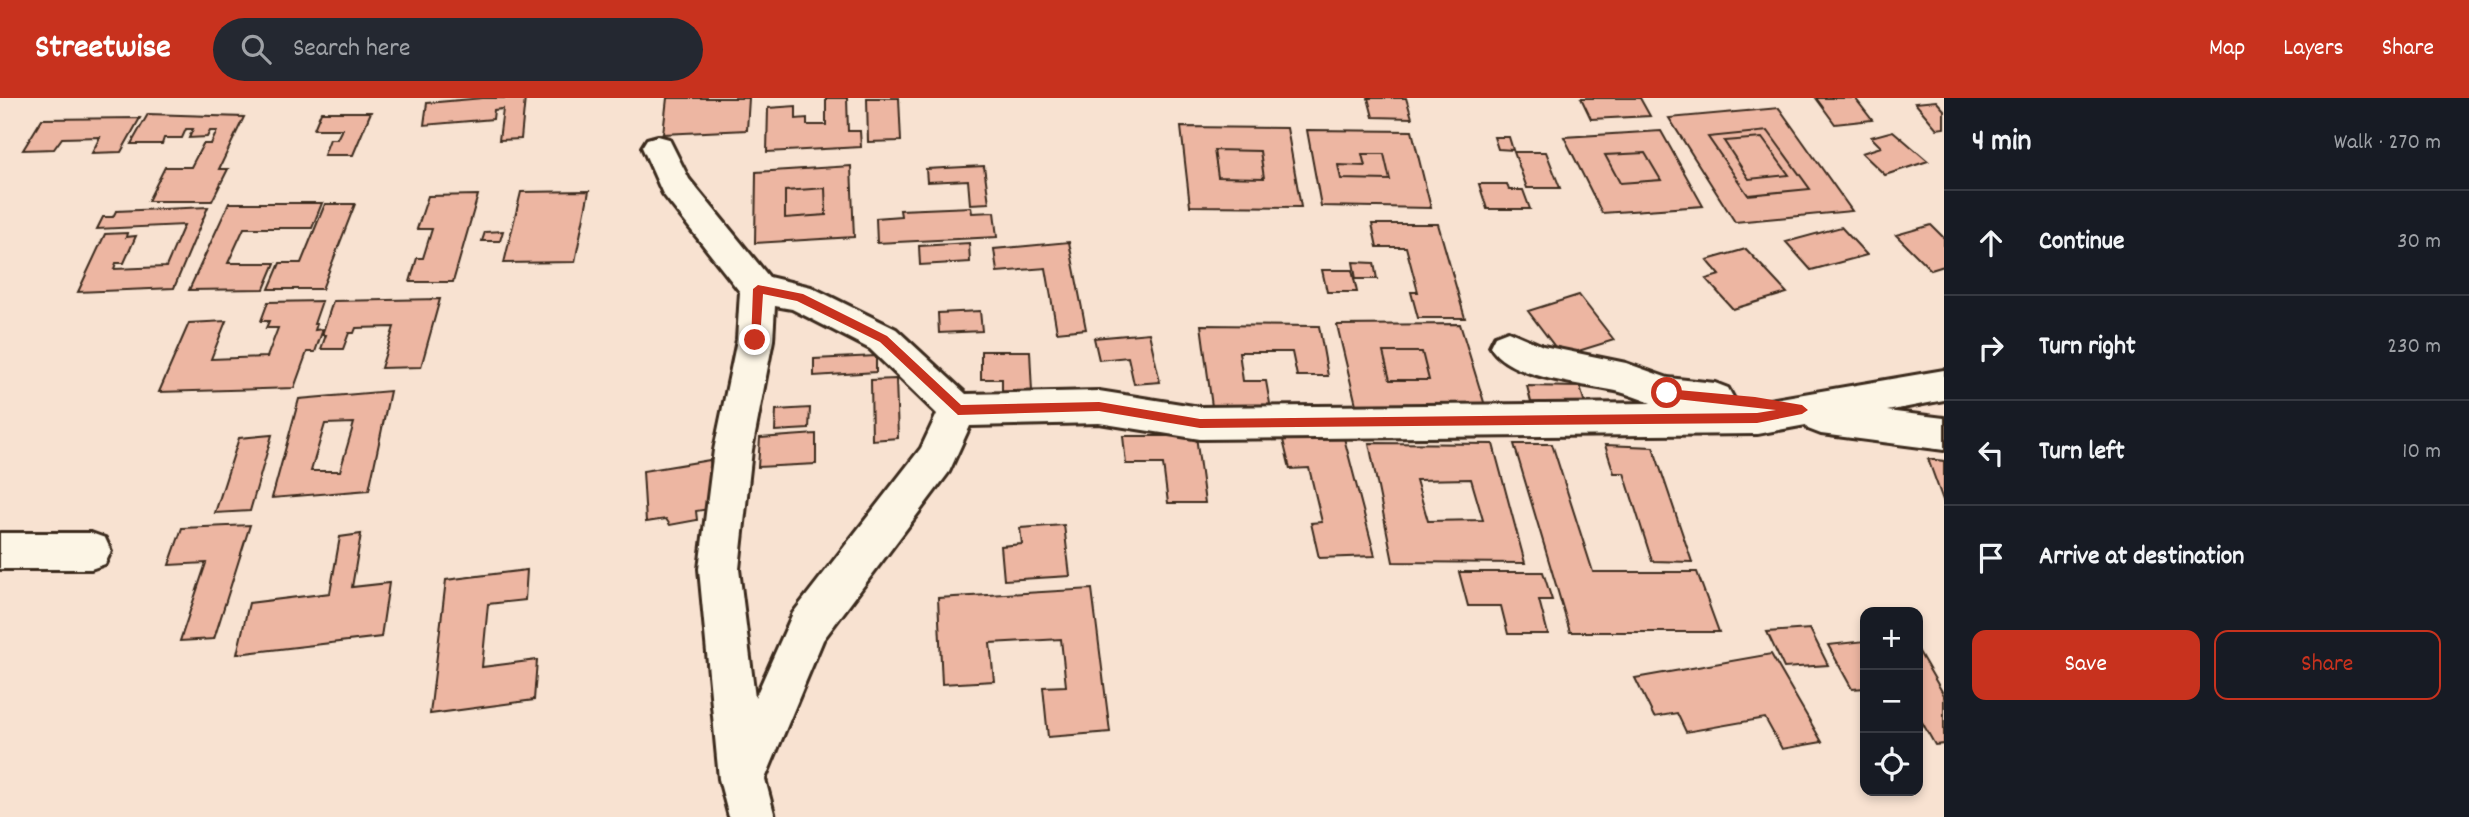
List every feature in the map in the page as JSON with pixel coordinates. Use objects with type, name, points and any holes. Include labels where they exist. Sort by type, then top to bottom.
[{"type":"street","points":[[658,147],[675,185],[758,289],[799,297],[883,339],[958,410],[1099,407],[1200,423],[1757,418],[1944,385]]},
{"type":"street","points":[[747,798],[719,569],[733,450],[755,340],[758,289]]},
{"type":"street","points":[[1508,346],[1536,360],[1626,378],[1667,393],[1755,401],[1802,410],[1828,420],[1944,434]]},
{"type":"street","points":[[747,798],[808,627],[935,460],[958,410]]},
{"type":"street","points":[[0,551],[91,551]]},
{"type":"building","points":[[483,98],[525,98],[521,139],[499,140],[503,109],[494,110],[493,119],[424,125],[427,103]]},
{"type":"building","points":[[667,98],[749,98],[747,130],[663,134]]},
{"type":"building","points":[[826,98],[847,98],[848,131],[860,131],[861,147],[767,152],[768,108],[796,106],[796,119],[807,118],[807,125],[826,125]]},
{"type":"building","points":[[867,98],[899,98],[901,141],[868,142]]},
{"type":"building","points":[[1368,98],[1406,98],[1412,118],[1373,117]]},
{"type":"building","points":[[1581,98],[1640,98],[1650,116],[1591,119]]},
{"type":"building","points":[[1816,98],[1855,98],[1872,120],[1835,124]]},
{"type":"building","points":[[1936,101],[1944,110],[1944,128],[1937,129],[1915,103]]},
{"type":"building","points":[[1779,108],[1852,211],[1735,222],[1669,118]],"holes":[[[1768,131],[1810,189],[1748,195],[1708,137]]]},
{"type":"building","points":[[321,112],[371,112],[353,155],[324,155],[330,139],[337,139],[342,129],[314,129]]},
{"type":"building","points":[[148,114],[244,117],[219,169],[228,169],[212,201],[148,201],[165,167],[191,167],[203,144],[211,144],[217,131],[210,131],[207,137],[189,138],[193,129],[186,129],[182,138],[164,138],[162,144],[131,144]]},
{"type":"building","points":[[140,118],[121,152],[92,153],[100,137],[62,138],[54,149],[23,150],[42,119]]},
{"type":"building","points":[[1181,127],[1287,128],[1301,207],[1190,206]],"holes":[[[1214,150],[1260,151],[1264,178],[1218,177]]]},
{"type":"building","points":[[1307,130],[1412,131],[1431,208],[1321,206]],"holes":[[[1362,154],[1384,154],[1390,180],[1341,179],[1338,165],[1365,166]]]},
{"type":"building","points":[[1661,131],[1703,206],[1602,213],[1564,137]],"holes":[[[1645,153],[1661,180],[1620,183],[1605,155]]]},
{"type":"building","points":[[1768,131],[1810,189],[1748,195],[1708,137]],"holes":[[[1762,138],[1789,175],[1749,179],[1724,141]]]},
{"type":"building","points":[[1893,131],[1928,161],[1885,175],[1862,153],[1881,147],[1871,137]]},
{"type":"building","points":[[1494,137],[1509,137],[1513,150],[1498,149]]},
{"type":"building","points":[[1762,138],[1789,175],[1749,179],[1724,141]]},
{"type":"building","points":[[1214,150],[1260,151],[1264,178],[1218,177]]},
{"type":"building","points":[[1514,152],[1546,152],[1560,188],[1527,188]]},
{"type":"building","points":[[1645,153],[1661,180],[1620,183],[1605,155]]},
{"type":"building","points":[[1362,154],[1384,154],[1390,180],[1341,179],[1338,165],[1365,166]]},
{"type":"building","points":[[851,166],[854,237],[755,243],[756,172]],"holes":[[[825,188],[826,215],[785,218],[785,191]]]},
{"type":"building","points":[[984,166],[989,203],[970,204],[968,180],[927,182],[926,169]]},
{"type":"building","points":[[1479,184],[1507,184],[1509,190],[1523,190],[1530,209],[1487,209]]},
{"type":"building","points":[[825,188],[826,215],[785,218],[785,191]]},
{"type":"building","points":[[589,191],[575,262],[504,263],[521,192]]},
{"type":"building","points":[[478,195],[453,282],[410,282],[417,258],[423,258],[432,229],[417,229],[428,196]]},
{"type":"building","points":[[229,203],[322,203],[312,228],[244,228],[228,263],[275,263],[264,289],[189,290]]},
{"type":"building","points":[[325,204],[355,204],[322,289],[269,289],[280,263],[301,263]]},
{"type":"building","points":[[208,207],[174,288],[78,292],[105,234],[127,233],[126,237],[136,236],[124,263],[116,263],[114,269],[166,267],[184,225],[97,229],[103,217],[113,217],[116,211]]},
{"type":"building","points":[[971,207],[972,213],[994,212],[997,237],[877,243],[876,218],[901,216],[900,210]]},
{"type":"building","points":[[1372,224],[1438,224],[1465,318],[1418,318],[1411,292],[1418,292],[1406,247],[1377,247]]},
{"type":"building","points":[[1931,225],[1944,238],[1944,266],[1931,270],[1896,235]]},
{"type":"building","points":[[1841,227],[1867,255],[1811,270],[1786,242]]},
{"type":"building","points":[[503,231],[500,241],[482,241],[485,232]]},
{"type":"building","points":[[1069,242],[1086,329],[1057,332],[1046,268],[997,272],[994,249]]},
{"type":"building","points":[[969,243],[970,262],[920,265],[919,246]]},
{"type":"building","points":[[1746,249],[1787,293],[1733,309],[1706,279],[1720,275],[1707,260]]},
{"type":"building","points":[[1353,262],[1374,263],[1377,279],[1356,279]]},
{"type":"building","points":[[1322,270],[1352,270],[1357,292],[1327,292]]},
{"type":"building","points":[[1579,295],[1614,340],[1562,356],[1528,311]]},
{"type":"building","points":[[440,299],[421,367],[381,368],[394,327],[356,328],[354,333],[349,333],[343,349],[321,349],[326,335],[322,335],[333,301]]},
{"type":"building","points":[[322,301],[314,324],[317,324],[315,330],[323,329],[315,352],[307,352],[294,388],[159,392],[189,323],[226,321],[211,359],[267,357],[278,328],[266,328],[269,321],[261,321],[268,302]]},
{"type":"building","points":[[980,311],[982,331],[939,333],[938,313]]},
{"type":"building","points":[[1460,324],[1487,412],[1358,413],[1337,325]],"holes":[[[1383,352],[1422,352],[1429,380],[1390,380]]]},
{"type":"building","points":[[1201,325],[1319,326],[1328,376],[1297,376],[1292,352],[1239,352],[1243,381],[1266,381],[1272,415],[1213,414]]},
{"type":"building","points":[[1149,333],[1160,382],[1134,384],[1128,357],[1099,360],[1094,338]]},
{"type":"building","points":[[981,351],[1030,351],[1032,392],[1002,392],[1002,379],[981,379]]},
{"type":"building","points":[[1383,352],[1422,352],[1429,380],[1390,380]]},
{"type":"building","points":[[876,356],[876,372],[814,376],[814,359]]},
{"type":"building","points":[[896,379],[898,438],[872,440],[871,380]]},
{"type":"building","points":[[1527,386],[1580,387],[1586,407],[1532,406]]},
{"type":"building","points":[[390,391],[369,490],[272,498],[299,399]],"holes":[[[354,423],[340,471],[311,471],[325,424]]]},
{"type":"building","points":[[810,408],[809,429],[775,431],[776,410]]},
{"type":"building","points":[[816,434],[816,464],[758,467],[760,438]]},
{"type":"building","points":[[272,435],[250,511],[215,513],[239,438]]},
{"type":"building","points":[[1123,436],[1196,436],[1205,503],[1168,503],[1163,464],[1126,464]]},
{"type":"building","points":[[1344,438],[1375,556],[1319,558],[1311,523],[1322,522],[1309,468],[1290,469],[1283,440]]},
{"type":"building","points":[[1369,443],[1493,444],[1525,563],[1393,562]],"holes":[[[1471,479],[1483,520],[1428,521],[1416,480]]]},
{"type":"building","points":[[1514,444],[1552,444],[1593,572],[1697,572],[1719,632],[1570,632]]},
{"type":"building","points":[[1605,445],[1653,447],[1692,562],[1652,561],[1624,473],[1614,473]]},
{"type":"building","points":[[1928,459],[1944,461],[1944,503]]},
{"type":"building","points":[[710,460],[715,508],[696,511],[697,520],[670,525],[666,519],[646,522],[643,471]]},
{"type":"building","points":[[250,525],[214,639],[180,641],[206,563],[169,565],[182,528]]},
{"type":"building","points":[[1064,525],[1070,576],[1004,580],[1001,546],[1022,544],[1020,528]]},
{"type":"building","points":[[361,534],[352,587],[389,583],[381,637],[237,654],[249,603],[330,593],[340,537]]},
{"type":"building","points":[[527,570],[525,600],[488,604],[482,667],[537,660],[534,700],[430,714],[446,580]]},
{"type":"building","points":[[1459,572],[1543,572],[1552,600],[1539,600],[1548,634],[1508,634],[1501,606],[1468,606]]},
{"type":"building","points":[[1092,589],[1110,732],[1048,737],[1043,687],[1066,686],[1061,639],[990,643],[994,681],[942,684],[938,598]]},
{"type":"building","points":[[1810,629],[1828,665],[1784,668],[1767,632]]},
{"type":"building","points":[[1860,642],[1860,688],[1852,689],[1828,645]]},
{"type":"building","points":[[1771,654],[1822,742],[1782,749],[1765,718],[1686,732],[1677,713],[1654,717],[1635,678]]},
{"type":"building","points":[[1923,659],[1944,695],[1944,744],[1935,745],[1923,724]]},
{"type":"route","points":[[755,340],[758,289],[799,297],[883,339],[958,410],[1099,407],[1200,423],[1757,418],[1802,410],[1755,401],[1667,393]]}]
